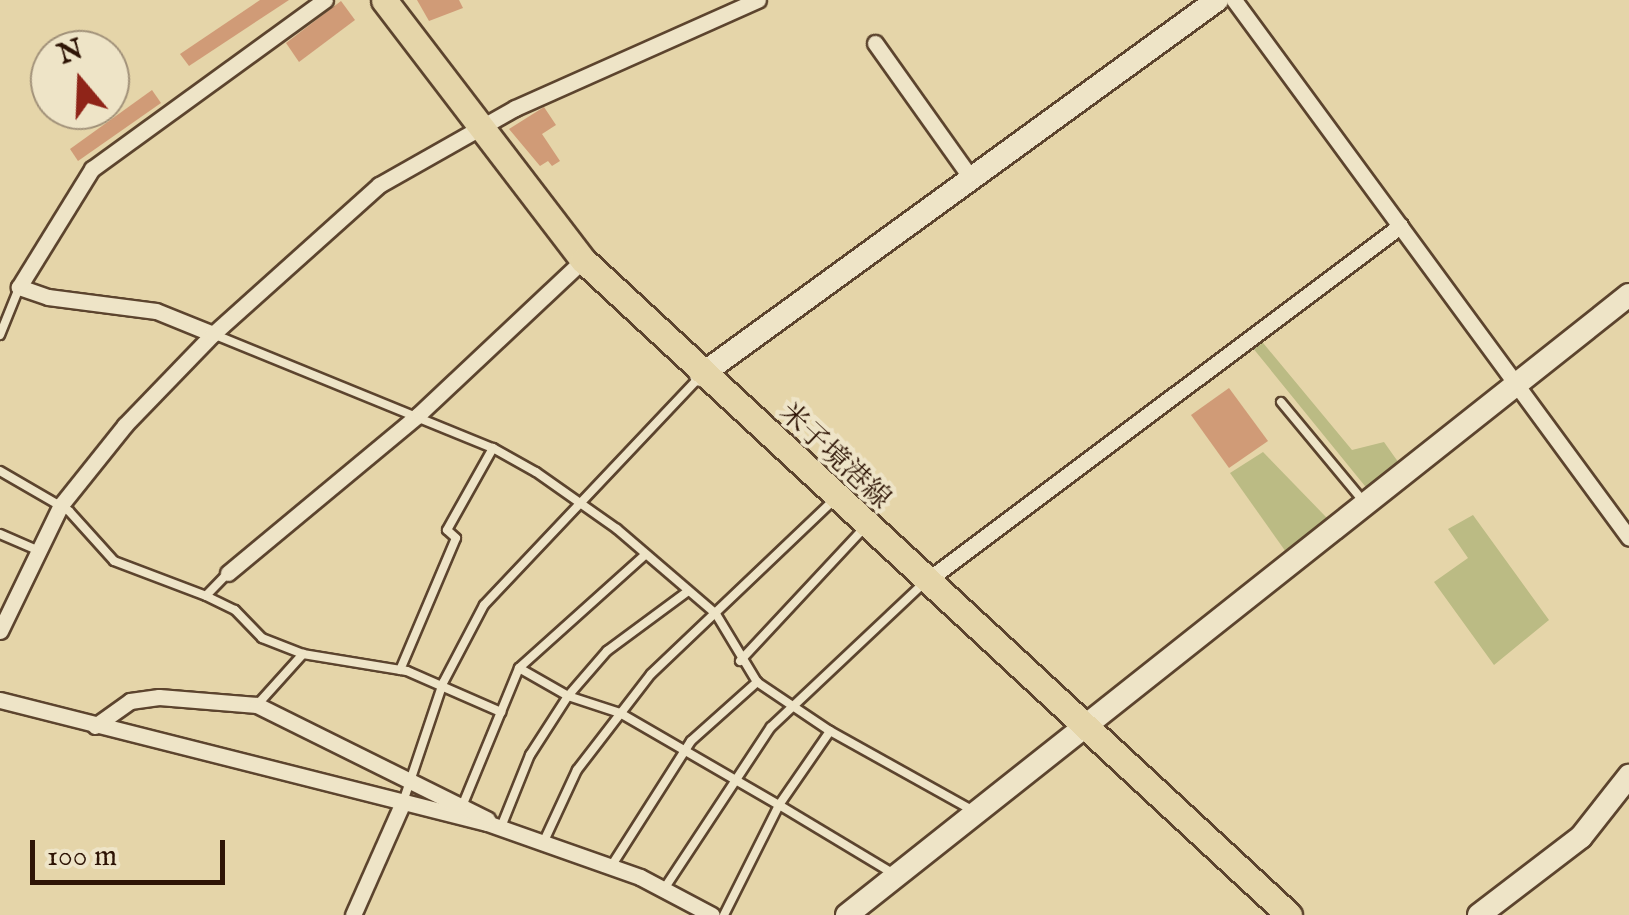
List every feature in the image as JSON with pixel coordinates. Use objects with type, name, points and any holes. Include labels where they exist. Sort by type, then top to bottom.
[{"type":"main road","name":"米子境港線","points":[[384,0],[478,128],[583,260],[701,375],[1289,915]]},
{"type":"street","points":[[212,334],[156,311],[19,287],[92,169],[325,0]]},
{"type":"street","points":[[0,631],[61,504],[146,401],[212,334],[378,186],[478,128],[692,24],[758,0]]},
{"type":"street","points":[[701,375],[1217,0]]},
{"type":"street","points":[[1234,0],[1629,538]]},
{"type":"street","points":[[875,43],[971,178]]},
{"type":"street","points":[[925,582],[1400,226]]},
{"type":"street","points":[[228,573],[416,416],[583,260]]},
{"type":"street","points":[[847,915],[1629,295]]},
{"type":"street","points":[[95,726],[130,702],[159,697],[257,706],[488,816],[494,825]]},
{"type":"street","points":[[0,700],[494,825],[611,867],[712,915]]},
{"type":"street","points":[[1478,915],[1582,837],[1629,776]]},
{"type":"street","points":[[353,915],[403,802]]},
{"type":"lane","points":[[0,335],[4,314],[19,287]]},
{"type":"lane","points":[[212,334],[492,448],[618,528],[644,556],[716,614],[740,661],[757,682],[830,731],[977,813]]},
{"type":"lane","points":[[403,802],[443,683],[506,578],[582,508],[701,375]]},
{"type":"lane","points":[[1280,402],[1364,502]]},
{"type":"lane","points":[[400,670],[456,538],[447,530],[492,448]]},
{"type":"lane","points":[[0,471],[61,504],[114,562],[235,610],[262,638],[303,654],[400,670],[443,683],[501,712]]},
{"type":"lane","points":[[544,841],[576,770],[651,674],[835,498]]},
{"type":"lane","points":[[740,661],[866,527]]},
{"type":"lane","points":[[0,534],[37,550]]},
{"type":"lane","points":[[463,804],[519,668],[644,556]]},
{"type":"lane","points":[[206,596],[228,573]]},
{"type":"lane","points":[[664,889],[791,706],[925,582]]},
{"type":"lane","points":[[494,825],[530,755],[568,696],[607,651],[688,591]]},
{"type":"lane","points":[[257,706],[303,654]]},
{"type":"lane","points":[[519,668],[568,696],[620,712],[734,784],[779,804],[896,877]]},
{"type":"lane","points":[[611,867],[685,750],[757,682]]},
{"type":"lane","points":[[724,915],[779,804],[830,731]]},
{"type":"green space","points":[[1259,338],[1352,450],[1384,442],[1401,466],[1369,491],[1252,347]]},
{"type":"green space","points":[[1263,452],[1327,518],[1286,552],[1230,473]]},
{"type":"green space","points":[[1473,515],[1549,620],[1494,665],[1434,582],[1468,558],[1448,529]]},
{"type":"building","points":[[260,0],[289,0],[189,66],[180,54]]},
{"type":"building","points":[[417,0],[459,0],[463,8],[429,21]]},
{"type":"building","points":[[341,1],[355,20],[299,62],[286,43]]},
{"type":"building","points":[[152,90],[161,103],[130,125],[130,106]]},
{"type":"building","points":[[544,107],[556,125],[542,134],[560,161],[552,166],[548,161],[540,166],[509,129]]},
{"type":"building","points":[[96,130],[122,130],[78,161],[70,149]]},
{"type":"building","points":[[1229,388],[1268,441],[1229,468],[1191,415]]}]
